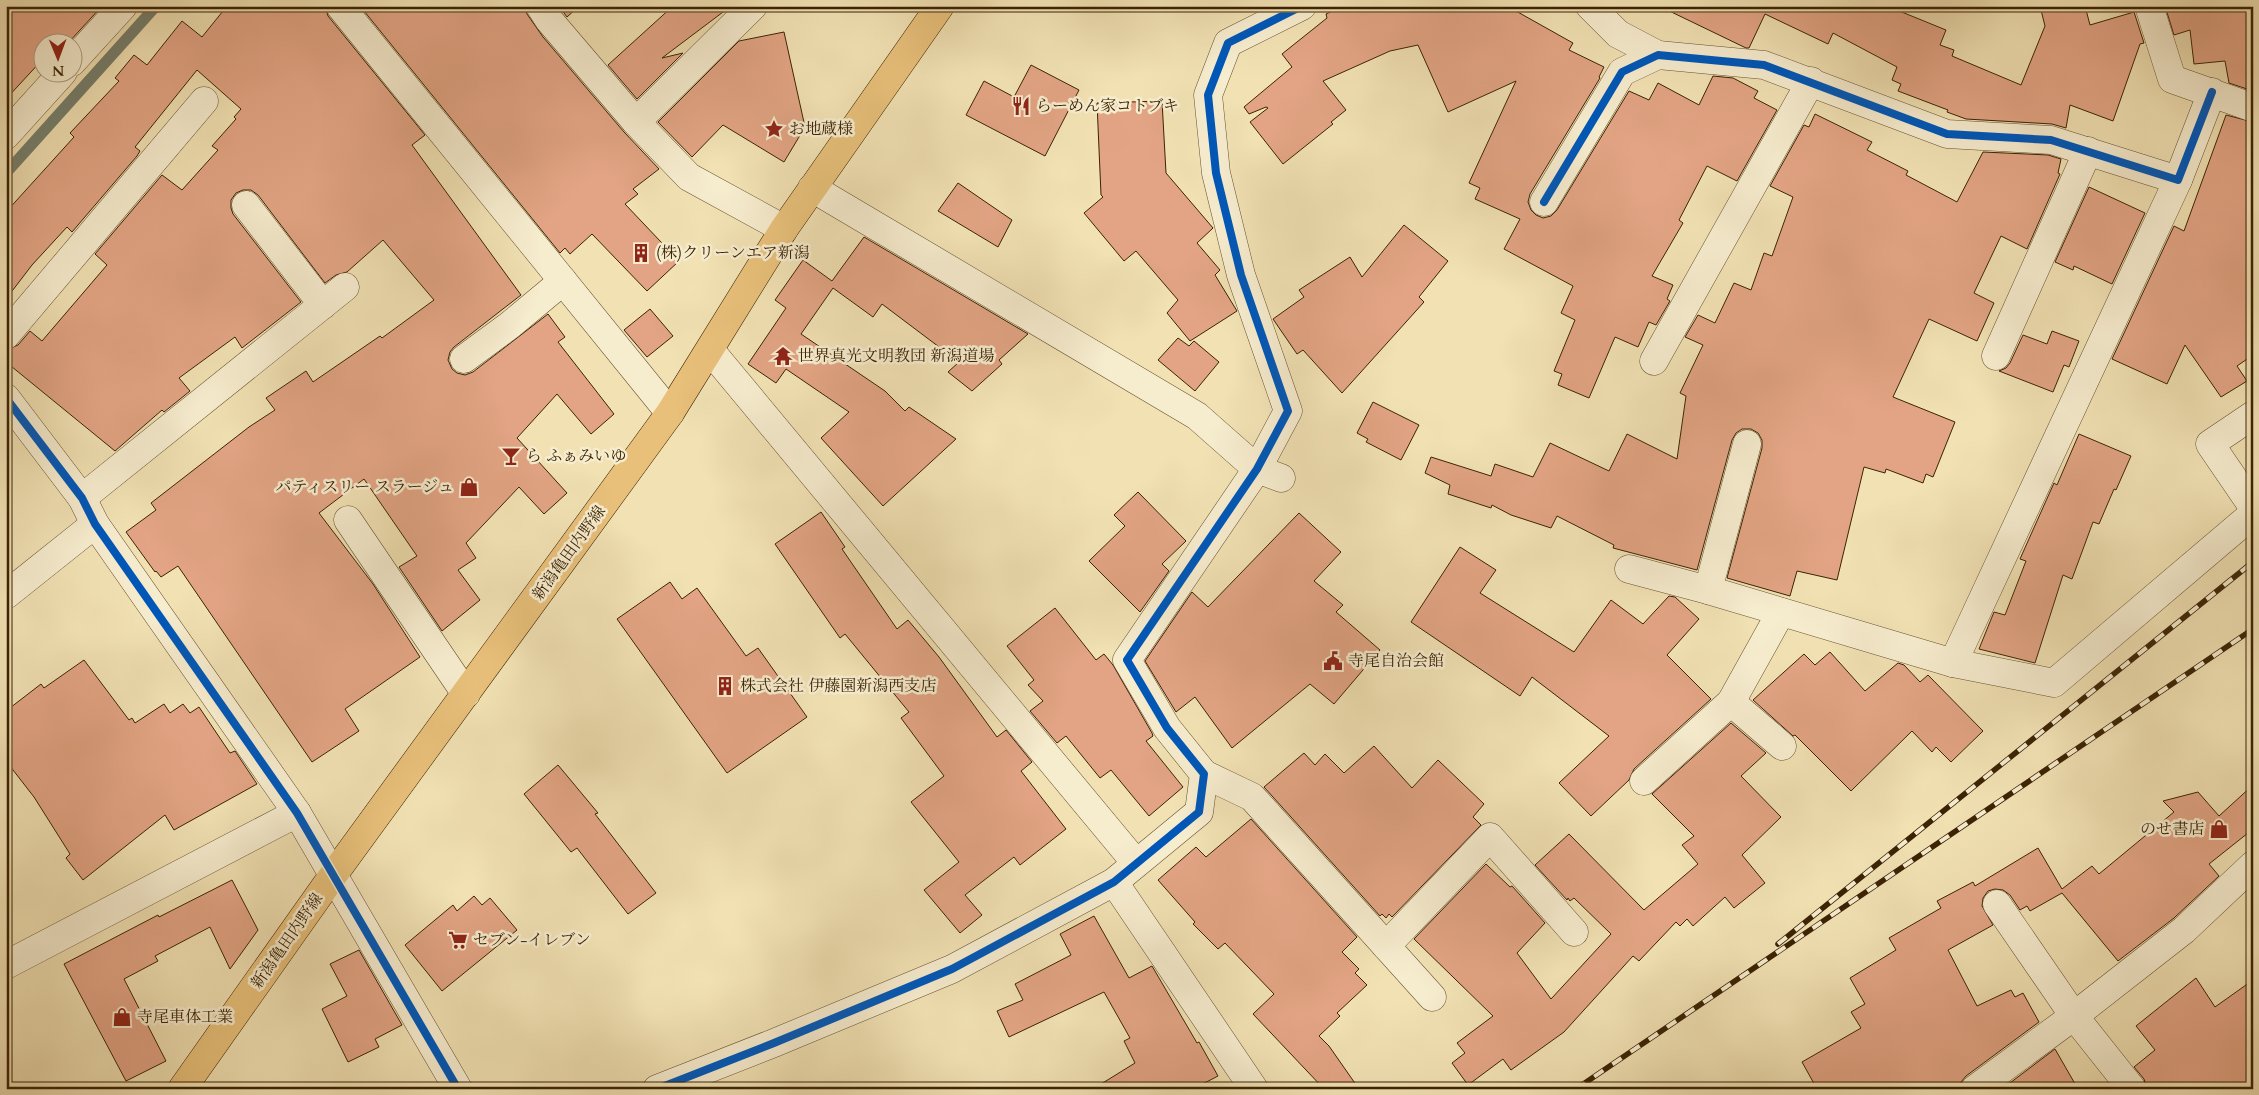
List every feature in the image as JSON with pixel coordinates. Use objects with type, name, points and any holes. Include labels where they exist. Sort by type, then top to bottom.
[{"type":"main road","name":"新潟亀田内野線","points":[[182,1089],[334,874],[670,413],[784,229],[940,6]]},
{"type":"street","points":[[82,51],[123,6]]},
{"type":"street","points":[[340,6],[670,413]]},
{"type":"street","points":[[540,6],[549,20],[636,122],[689,177],[784,229]]},
{"type":"street","points":[[636,122],[753,6]]},
{"type":"street","points":[[1302,6],[1228,43],[1208,95],[1216,173],[1239,266],[1288,411],[1269,473],[1128,660],[1167,728],[1204,774],[1252,797],[1432,997]]},
{"type":"street","points":[[1590,6],[1618,34],[1658,55],[1764,65],[1811,81],[1947,134],[2051,140],[2178,180]]},
{"type":"street","points":[[2149,6],[2172,79],[2251,107]]},
{"type":"street","points":[[1544,202],[1622,72],[1658,55]]},
{"type":"street","points":[[1654,361],[1811,81]]},
{"type":"street","points":[[6,135],[54,82]]},
{"type":"street","points":[[1953,664],[2178,180],[2212,92]]},
{"type":"street","points":[[6,335],[204,101]]},
{"type":"street","points":[[1996,356],[2088,152]]},
{"type":"street","points":[[812,188],[1198,416],[1269,473]]},
{"type":"street","points":[[246,205],[323,305]]},
{"type":"street","points":[[464,359],[510,326],[563,281]]},
{"type":"street","points":[[82,498],[345,287]]},
{"type":"street","points":[[710,350],[1136,863]]},
{"type":"street","points":[[6,398],[82,498],[95,524],[298,813],[458,1089]]},
{"type":"street","points":[[2253,415],[2210,444],[2253,507]]},
{"type":"street","points":[[1708,590],[1747,444]]},
{"type":"street","points":[[1629,570],[1708,590],[1953,664],[2054,683],[2253,514]]},
{"type":"street","points":[[348,520],[466,694]]},
{"type":"street","points":[[6,595],[95,524]]},
{"type":"street","points":[[1644,780],[1731,702],[1781,612]]},
{"type":"street","points":[[1731,702],[1782,746]]},
{"type":"street","points":[[657,1089],[774,1043],[952,968],[1114,882],[1199,812],[1204,774]]},
{"type":"street","points":[[6,965],[298,813]]},
{"type":"street","points":[[1386,946],[1490,837],[1574,932]]},
{"type":"street","points":[[1975,1089],[2074,1016],[2184,930],[2253,865]]},
{"type":"street","points":[[1114,882],[1254,1089]]},
{"type":"street","points":[[1997,904],[2074,1016],[2132,1089]]},
{"type":"building","points":[[15,6],[102,6],[78,32],[32,32],[32,71],[6,99],[6,15]]},
{"type":"building","points":[[227,6],[325,6],[328,16],[425,135],[412,145],[521,295],[454,347],[450,352],[448,360],[452,369],[457,373],[465,375],[473,372],[548,314],[565,337],[558,342],[614,414],[591,434],[557,394],[517,438],[567,493],[544,514],[519,487],[466,543],[476,558],[458,570],[480,600],[442,631],[399,567],[417,556],[364,479],[319,513],[373,584],[420,657],[345,709],[359,731],[312,762],[178,566],[161,577],[155,572],[126,532],[156,510],[151,503],[249,427],[275,410],[266,398],[306,371],[313,382],[380,336],[382,338],[434,300],[383,240],[347,272],[336,275],[325,283],[258,195],[251,190],[243,190],[236,193],[231,200],[233,214],[301,302],[242,348],[235,337],[179,378],[190,391],[164,412],[162,410],[115,451],[6,362],[6,350],[18,345],[30,331],[42,341],[107,265],[95,254],[162,175],[182,190],[218,150],[212,146],[236,119],[234,117],[241,109],[197,70],[135,147],[140,151],[137,156],[72,232],[67,227],[32,265],[6,299],[6,212],[74,137],[70,133],[119,81],[115,78],[134,55],[147,65],[182,21],[202,37]]},
{"type":"building","points":[[360,6],[524,6],[527,14],[543,37],[624,132],[659,169],[633,189],[638,194],[625,204],[679,261],[647,291],[592,234],[570,254],[565,248],[560,253]]},
{"type":"building","points":[[559,6],[579,6],[567,17]]},
{"type":"building","points":[[673,6],[731,6],[662,58],[683,53],[637,99],[608,65]]},
{"type":"building","points":[[1343,6],[1507,6],[1573,43],[1569,50],[1604,67],[1600,78],[1530,194],[1528,202],[1531,210],[1543,218],[1551,216],[1557,210],[1629,91],[1649,100],[1658,83],[1699,105],[1713,76],[1733,78],[1758,91],[1754,98],[1777,110],[1737,181],[1707,166],[1679,220],[1683,223],[1652,276],[1673,285],[1667,299],[1670,301],[1656,325],[1649,322],[1638,347],[1615,337],[1589,398],[1558,385],[1562,374],[1554,371],[1575,320],[1561,313],[1573,286],[1504,249],[1520,219],[1475,199],[1480,188],[1469,183],[1516,81],[1448,112],[1418,45],[1390,51],[1323,81],[1346,110],[1331,122],[1333,124],[1283,164],[1250,122],[1268,108],[1266,107],[1249,114],[1244,107],[1292,67],[1282,54],[1327,18],[1326,14]]},
{"type":"building","points":[[1659,6],[1887,6],[1946,30],[1940,45],[1954,50],[1952,56],[2021,85],[2045,26],[2040,6],[2085,6],[2090,25],[2134,12],[2144,43],[2140,44],[2113,121],[2070,105],[2066,128],[2052,124],[1966,119],[1947,112],[1948,110],[1898,91],[1901,84],[1892,80],[1897,67],[1833,33],[1828,44],[1765,14],[1749,48],[1746,48]]},
{"type":"building","points":[[2165,6],[2253,6],[2253,91],[2229,83],[2225,61],[2194,64],[2190,30],[2174,35]]},
{"type":"building","points":[[784,32],[805,127],[784,162],[723,125],[692,157],[658,122],[739,41]]},
{"type":"building","name":"らーめん家コトブキ","points":[[1031,65],[1079,90],[1045,156],[966,115],[984,81],[1014,97]]},
{"type":"building","points":[[1162,101],[1166,173],[1213,228],[1197,243],[1220,270],[1215,275],[1237,311],[1190,341],[1167,313],[1178,300],[1136,251],[1124,261],[1084,213],[1103,197],[1101,195],[1097,103]]},
{"type":"building","points":[[1815,114],[1872,142],[1867,150],[1908,171],[1906,175],[1957,202],[1983,152],[2048,155],[2061,159],[2058,173],[2060,174],[2027,249],[2001,236],[1974,293],[1994,303],[1977,341],[1929,319],[1893,397],[1955,422],[1933,477],[1926,474],[1923,483],[1886,469],[1885,473],[1864,467],[1837,580],[1797,571],[1790,596],[1727,578],[1762,448],[1762,440],[1758,433],[1751,429],[1742,429],[1736,433],[1732,440],[1697,570],[1613,548],[1614,545],[1557,516],[1551,528],[1511,515],[1492,505],[1491,508],[1448,494],[1450,485],[1425,473],[1431,457],[1491,476],[1495,464],[1533,477],[1550,443],[1609,471],[1627,434],[1677,459],[1686,396],[1680,393],[1703,345],[1685,337],[1698,315],[1715,323],[1734,283],[1751,290],[1764,253],[1772,256],[1793,197],[1770,186],[1804,125],[1809,127]]},
{"type":"building","points":[[2226,115],[2253,122],[2253,355],[2237,366],[2247,381],[2221,397],[2185,345],[2167,384],[2112,359],[2174,226],[2184,231]]},
{"type":"building","points":[[958,183],[1012,220],[998,247],[938,211]]},
{"type":"building","points":[[2089,187],[2145,213],[2112,284],[2074,266],[2073,270],[2055,262]]},
{"type":"building","points":[[1404,225],[1448,261],[1419,297],[1424,302],[1342,393],[1303,350],[1297,354],[1273,319],[1304,297],[1299,290],[1350,257],[1362,277]]},
{"type":"building","points":[[864,237],[1028,334],[999,360],[1002,364],[972,391],[948,372],[959,362],[882,304],[873,317],[833,288],[801,334],[885,391],[905,411],[909,407],[956,439],[883,506],[821,438],[849,412],[786,369],[776,383],[748,364],[786,308],[775,300],[803,260],[832,281]]},
{"type":"building","points":[[650,309],[673,336],[647,357],[624,330]]},
{"type":"building","points":[[2052,331],[2079,341],[2069,367],[2064,365],[2053,392],[1999,371],[2006,368],[2010,363],[2023,335],[2047,344]]},
{"type":"building","points":[[1178,338],[1189,346],[1194,341],[1219,362],[1195,391],[1158,360]]},
{"type":"building","points":[[1373,402],[1419,425],[1401,460],[1366,442],[1368,439],[1357,433]]},
{"type":"building","points":[[2079,434],[2131,456],[2116,490],[2114,489],[2099,524],[2093,522],[2072,579],[2063,575],[2035,663],[1979,649],[1994,612],[2005,615],[2026,561],[2020,559],[2054,483],[2057,485]]},
{"type":"building","points":[[1138,492],[1186,541],[1162,564],[1169,571],[1140,612],[1089,561],[1125,526],[1114,515]]},
{"type":"building","points":[[821,512],[845,547],[842,549],[897,629],[908,620],[939,657],[997,737],[1006,730],[1032,762],[1021,771],[1066,829],[1020,865],[1014,857],[965,895],[982,915],[960,933],[924,890],[959,862],[911,802],[944,776],[901,718],[909,712],[845,634],[840,638],[775,544]]},
{"type":"building","points":[[1299,513],[1341,552],[1314,581],[1343,605],[1336,612],[1380,650],[1334,704],[1310,684],[1232,748],[1195,697],[1176,712],[1145,661],[1192,592],[1208,607]]},
{"type":"building","points":[[1460,547],[1496,570],[1480,593],[1574,652],[1611,600],[1643,624],[1669,596],[1675,597],[1699,619],[1667,655],[1711,699],[1634,769],[1629,780],[1591,816],[1559,783],[1609,736],[1532,677],[1520,696],[1411,622]]},
{"type":"building","name":"株式会社 伊藤園新潟西支店","points":[[670,582],[682,599],[697,588],[746,656],[758,648],[807,717],[727,773],[617,619]]},
{"type":"building","points":[[1055,608],[1096,660],[1104,654],[1113,665],[1152,733],[1153,736],[1146,741],[1183,787],[1149,816],[1111,770],[1100,778],[1066,736],[1057,743],[1030,711],[1043,701],[1028,685],[1034,680],[1007,646]]},
{"type":"building","points":[[1830,652],[1865,691],[1898,663],[1904,665],[1920,682],[1928,675],[1983,731],[1951,762],[1936,747],[1932,752],[1912,731],[1851,791],[1795,735],[1793,736],[1753,700],[1804,654],[1815,665]]},
{"type":"building","points":[[84,660],[129,720],[132,718],[135,723],[164,704],[170,713],[183,704],[190,713],[199,707],[230,753],[235,751],[257,784],[174,830],[165,815],[83,880],[66,858],[70,854],[34,797],[6,761],[6,711],[41,684],[44,688]]},
{"type":"building","points":[[1731,723],[1766,753],[1741,776],[1781,817],[1742,855],[1765,883],[1734,908],[1725,897],[1693,926],[1687,919],[1680,926],[1676,922],[1639,961],[1633,956],[1564,1032],[1511,1070],[1503,1059],[1468,1085],[1452,1063],[1465,1053],[1457,1043],[1493,1016],[1414,939],[1486,864],[1510,887],[1512,886],[1545,923],[1517,953],[1551,999],[1611,934],[1574,898],[1570,901],[1568,898],[1567,900],[1535,865],[1569,834],[1644,910],[1698,864],[1682,845],[1694,836],[1652,794]]},
{"type":"building","points":[[1374,746],[1412,788],[1438,760],[1484,804],[1473,817],[1481,825],[1392,917],[1389,914],[1386,918],[1382,914],[1380,916],[1264,787],[1304,753],[1315,765],[1325,754],[1344,773]]},
{"type":"building","points":[[558,765],[598,813],[595,814],[656,893],[628,914],[577,848],[571,852],[524,794]]},
{"type":"building","points":[[2253,785],[2253,829],[2209,864],[2219,876],[2174,918],[2118,961],[2062,893],[2030,911],[2027,906],[2020,910],[2010,895],[2003,890],[1995,889],[1988,891],[1983,898],[1982,906],[1993,925],[1948,950],[1977,1006],[2011,990],[2015,997],[2023,993],[2039,1022],[1966,1076],[1961,1082],[1960,1089],[1817,1089],[1802,1062],[1861,1028],[1851,1012],[1865,1004],[1850,978],[1896,950],[1889,938],[1941,908],[1937,901],[1973,882],[1975,886],[2038,848],[2062,889],[2092,866],[2099,874],[2174,812],[2163,801],[2198,792],[2219,816]]},
{"type":"building","points":[[1251,819],[1357,937],[1342,952],[1359,969],[1355,973],[1367,985],[1337,1013],[1340,1016],[1319,1036],[1329,1046],[1359,1089],[1324,1089],[1253,1014],[1274,994],[1225,943],[1218,949],[1193,924],[1195,922],[1158,880],[1196,847],[1206,857]]},
{"type":"building","points":[[232,880],[258,930],[230,969],[210,927],[155,956],[158,961],[124,979],[166,1061],[126,1081],[64,964],[158,915],[159,917]]},
{"type":"building","name":"セブン-イレブン","points":[[474,896],[482,905],[490,898],[517,930],[442,991],[405,945],[453,905],[457,911]]},
{"type":"building","points":[[1094,916],[1129,978],[1152,966],[1218,1076],[1193,1089],[1093,1089],[1135,1063],[1124,1041],[1130,1038],[1104,992],[1009,1037],[997,1011],[1023,1000],[1015,984],[1071,955],[1060,934]]},
{"type":"building","points":[[359,950],[402,1025],[375,1039],[379,1047],[348,1062],[322,1009],[347,996],[330,964]]},
{"type":"building","points":[[2196,978],[2215,1007],[2253,980],[2253,1089],[2147,1089],[2144,1079],[2134,1067],[2155,1050],[2136,1026]]},
{"type":"building","points":[[2055,1049],[2078,1089],[2002,1089]]},
{"type":"waterway","points":[[6,173],[156,6]]},
{"type":"railway","points":[[1778,944],[2253,562]]},
{"type":"railway","points":[[1576,1089],[2253,629]]},
{"type":"cycle path","points":[[657,1089],[952,969],[1114,882],[1199,812],[1204,774],[1167,728],[1127,660],[1257,469],[1288,411],[1241,275],[1216,173],[1208,95],[1228,43],[1302,6]]},
{"type":"cycle path","points":[[1544,202],[1622,72],[1658,55],[1764,65],[1947,134],[2051,140],[2178,180],[2212,92]]},
{"type":"cycle path","points":[[6,398],[82,498],[95,524],[297,813],[458,1089]]},
{"type":"place","name":"らーめん家コトブキ","points":[[1021,106]]},
{"type":"place","name":"お地蔵様","points":[[774,129]]},
{"type":"place","name":"(株)クリーンエア新潟","points":[[641,253]]},
{"type":"place","name":"世界真光文明教団 新潟道場","points":[[783,356]]},
{"type":"place","name":"ら ふぁみいゆ","points":[[511,456]]},
{"type":"place","name":"パティスリー スラージュ","points":[[469,487]]},
{"type":"place","name":"寺尾自治会館","points":[[1333,661]]},
{"type":"place","name":"株式会社 伊藤園新潟西支店","points":[[725,686]]},
{"type":"place","name":"のせ書店","points":[[2219,829]]},
{"type":"place","name":"セブン-イレブン","points":[[458,940]]},
{"type":"place","name":"寺尾車体工業","points":[[122,1017]]}]
